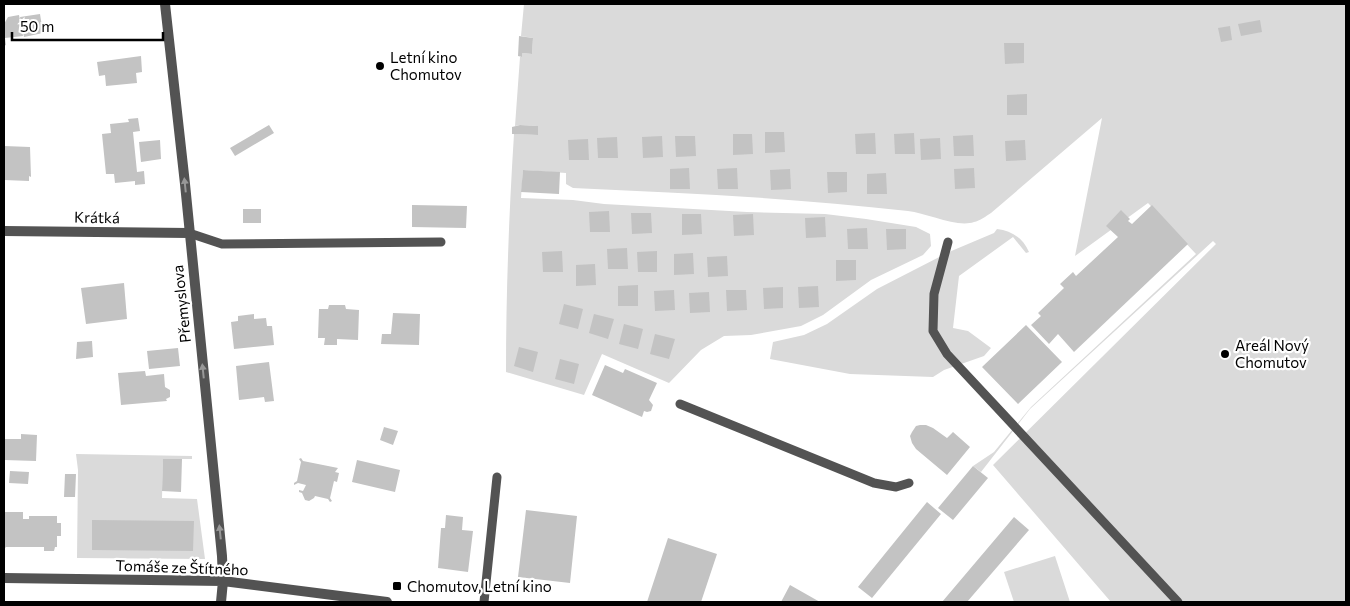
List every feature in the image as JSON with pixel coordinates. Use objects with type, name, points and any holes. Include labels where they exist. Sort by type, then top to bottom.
[{"type":"street","name":"Přemyslova","points":[[165,4],[223,581],[221,602]]},
{"type":"street","name":"Krátká","points":[[4,231],[189,233]]},
{"type":"street","name":"Tomáše ze Štítného","points":[[4,578],[223,581],[387,602]]},
{"type":"lane","points":[[189,233],[222,244],[442,242]]},
{"type":"lane","points":[[948,242],[934,294],[933,331],[947,354],[1178,602]]},
{"type":"lane","points":[[680,404],[874,483],[896,487],[909,483]]},
{"type":"lane","points":[[484,602],[497,477]]},
{"type":"shaded area","points":[[524,4],[1346,4],[1346,602],[1111,602],[993,465],[1216,244],[1213,241],[1030,409],[981,472],[973,466],[994,452],[1031,407],[1196,254],[1148,203],[1075,256],[1102,118],[991,213],[978,221],[967,223],[951,222],[916,212],[782,199],[573,188],[566,184],[566,173],[523,170],[521,198],[747,212],[825,214],[916,227],[930,234],[931,246],[923,255],[871,280],[823,315],[801,326],[751,335],[724,336],[701,350],[669,383],[602,354],[584,395],[506,372],[508,253],[514,134],[538,135],[538,126],[515,126],[520,57],[522,57],[522,53],[532,54],[533,38],[521,36]]},
{"type":"shaded area","points":[[997,229],[1007,231],[1016,236],[1024,243],[1029,252],[1026,253],[1013,237],[959,276],[953,328],[968,331],[991,348],[984,356],[944,370],[933,377],[850,374],[770,359],[773,342],[804,335],[827,324],[877,289],[949,252],[994,233]]},
{"type":"shaded area","points":[[76,454],[192,456],[192,459],[163,459],[162,498],[197,499],[205,559],[77,558],[78,470]]},
{"type":"shaded area","points":[[1055,556],[1070,602],[1014,602],[1004,572]]},
{"type":"building","points":[[40,14],[43,33],[24,37],[20,17]]},
{"type":"building","points":[[19,15],[23,36],[5,38],[6,45],[4,46],[4,24],[8,17]]},
{"type":"building","points":[[1260,20],[1262,32],[1241,36],[1238,24]]},
{"type":"building","points":[[1230,26],[1232,40],[1221,42],[1218,28]]},
{"type":"building","points":[[519,36],[533,38],[532,54],[522,53],[522,57],[518,56]]},
{"type":"building","points":[[1004,43],[1024,43],[1024,63],[1005,64]]},
{"type":"building","points":[[141,56],[142,72],[136,73],[137,83],[106,86],[105,75],[99,76],[97,62]]},
{"type":"building","points":[[1027,94],[1027,115],[1007,115],[1007,95]]},
{"type":"building","points":[[138,118],[140,131],[133,132],[137,172],[144,171],[145,184],[135,185],[135,181],[115,183],[114,174],[106,174],[102,134],[111,133],[110,124],[129,122],[128,119]]},
{"type":"building","points":[[269,125],[274,133],[235,156],[230,148]]},
{"type":"building","points":[[520,125],[538,126],[538,135],[512,134],[512,127]]},
{"type":"building","points":[[765,132],[784,132],[785,152],[765,153]]},
{"type":"building","points":[[875,133],[876,154],[856,154],[855,134]]},
{"type":"building","points":[[914,133],[915,154],[895,154],[894,134]]},
{"type":"building","points":[[733,134],[752,134],[753,154],[733,155]]},
{"type":"building","points":[[973,135],[974,156],[954,156],[953,136]]},
{"type":"building","points":[[662,136],[663,157],[643,158],[642,137]]},
{"type":"building","points":[[675,136],[695,136],[696,156],[676,157]]},
{"type":"building","points":[[617,137],[618,158],[598,158],[597,138]]},
{"type":"building","points":[[940,138],[941,159],[921,160],[920,139]]},
{"type":"building","points":[[588,139],[589,160],[569,160],[568,140]]},
{"type":"building","points":[[160,140],[161,159],[141,162],[139,142]]},
{"type":"building","points":[[1025,140],[1026,160],[1006,161],[1005,141]]},
{"type":"building","points":[[4,146],[30,147],[31,177],[29,176],[29,181],[4,180]]},
{"type":"building","points":[[689,168],[690,189],[670,189],[670,169]]},
{"type":"building","points":[[737,168],[738,189],[718,189],[717,169]]},
{"type":"building","points":[[974,168],[975,188],[955,189],[954,169]]},
{"type":"building","points":[[790,169],[791,189],[771,190],[770,170]]},
{"type":"building","points":[[523,170],[560,172],[559,194],[521,192]]},
{"type":"building","points":[[827,172],[847,172],[847,192],[828,193]]},
{"type":"building","points":[[886,173],[887,194],[867,194],[867,174]]},
{"type":"building","points":[[412,205],[467,206],[466,228],[412,227]]},
{"type":"building","points":[[1152,205],[1188,244],[1074,352],[1058,334],[1049,344],[1031,325],[1041,316],[1038,313],[1064,288],[1060,284],[1073,272],[1076,276],[1118,237],[1106,226],[1121,210],[1130,219],[1128,221],[1132,224]]},
{"type":"building","points":[[243,209],[261,209],[261,223],[243,223]]},
{"type":"building","points":[[609,211],[610,232],[590,232],[589,212]]},
{"type":"building","points":[[631,213],[651,213],[652,233],[632,234]]},
{"type":"building","points":[[682,214],[701,214],[702,234],[682,235]]},
{"type":"building","points":[[753,214],[754,235],[734,236],[733,215]]},
{"type":"building","points":[[825,217],[826,237],[806,238],[805,218]]},
{"type":"building","points":[[867,228],[868,249],[848,249],[847,229]]},
{"type":"building","points":[[886,229],[906,229],[906,249],[887,250]]},
{"type":"building","points":[[627,248],[628,269],[608,269],[607,249]]},
{"type":"building","points":[[562,251],[563,272],[543,272],[542,252]]},
{"type":"building","points":[[657,251],[657,272],[638,272],[637,252]]},
{"type":"building","points":[[693,253],[694,274],[674,275],[674,254]]},
{"type":"building","points":[[727,256],[728,276],[708,277],[707,257]]},
{"type":"building","points":[[836,260],[856,260],[856,280],[836,281]]},
{"type":"building","points":[[595,264],[596,285],[576,286],[576,265]]},
{"type":"building","points":[[124,283],[127,319],[86,324],[81,288]]},
{"type":"building","points":[[638,285],[638,306],[618,306],[618,286]]},
{"type":"building","points":[[818,286],[819,307],[799,308],[798,287]]},
{"type":"building","points":[[783,287],[783,308],[764,309],[763,288]]},
{"type":"building","points":[[674,290],[675,310],[655,311],[654,291]]},
{"type":"building","points":[[726,290],[746,290],[747,310],[727,311]]},
{"type":"building","points":[[709,292],[710,312],[690,313],[689,293]]},
{"type":"building","points":[[564,304],[583,309],[578,329],[559,324]]},
{"type":"building","points":[[329,305],[345,305],[346,309],[359,310],[358,340],[337,339],[337,345],[324,345],[325,338],[318,338],[319,309],[328,309]]},
{"type":"building","points":[[393,313],[420,314],[419,345],[381,344],[382,334],[391,334]]},
{"type":"building","points":[[254,314],[254,319],[266,318],[267,326],[272,326],[274,345],[234,349],[231,322],[238,321],[238,316]]},
{"type":"building","points":[[594,314],[614,319],[608,339],[589,333]]},
{"type":"building","points":[[624,324],[643,329],[638,349],[619,344]]},
{"type":"building","points":[[1026,325],[1062,362],[1018,404],[982,367]]},
{"type":"building","points":[[655,334],[675,339],[669,359],[650,354]]},
{"type":"building","points":[[92,341],[93,357],[76,359],[77,342]]},
{"type":"building","points":[[519,347],[538,352],[533,372],[514,366]]},
{"type":"building","points":[[178,348],[180,366],[149,369],[147,351]]},
{"type":"building","points":[[560,359],[579,364],[574,384],[555,379]]},
{"type":"building","points":[[269,362],[274,401],[265,402],[264,397],[239,400],[236,366]]},
{"type":"building","points":[[605,365],[623,373],[625,369],[657,383],[649,400],[653,405],[651,411],[644,411],[642,417],[592,395]]},
{"type":"building","points":[[145,371],[146,376],[164,374],[165,387],[170,390],[170,397],[166,399],[167,401],[121,405],[118,373]]},
{"type":"building","points":[[916,426],[933,428],[947,438],[953,432],[970,447],[947,475],[916,449],[912,443],[910,436]]},
{"type":"building","points":[[384,427],[398,431],[393,445],[380,440]]},
{"type":"building","points":[[21,434],[37,435],[36,461],[4,460],[4,439],[21,439]]},
{"type":"building","points":[[301,458],[303,461],[338,468],[335,472],[339,473],[337,482],[334,481],[330,498],[332,501],[330,502],[328,499],[315,496],[309,501],[305,500],[302,493],[299,492],[299,490],[303,491],[306,485],[298,483],[294,485],[297,481],[301,462],[299,459]]},
{"type":"building","points":[[163,459],[182,459],[181,492],[162,491]]},
{"type":"building","points":[[357,460],[400,470],[395,492],[352,482]]},
{"type":"building","points":[[973,466],[988,478],[953,520],[938,508]]},
{"type":"building","points":[[10,471],[29,472],[28,484],[9,483]]},
{"type":"building","points":[[65,474],[76,474],[75,497],[64,497]]},
{"type":"building","points":[[927,502],[941,514],[872,598],[858,587]]},
{"type":"building","points":[[526,510],[577,516],[570,583],[518,577]]},
{"type":"building","points":[[4,512],[23,512],[23,519],[29,519],[29,516],[57,516],[57,523],[61,523],[61,536],[57,536],[57,547],[55,547],[54,551],[44,551],[44,547],[6,547],[4,549]]},
{"type":"building","points":[[446,515],[463,517],[462,530],[473,531],[468,572],[438,568],[441,528],[445,528]]},
{"type":"building","points":[[1014,517],[1029,530],[967,602],[942,602]]},
{"type":"building","points":[[92,520],[194,521],[193,551],[92,550]]},
{"type":"building","points":[[668,538],[717,554],[701,602],[647,602]]},
{"type":"building","points":[[790,585],[820,602],[781,602]]},
{"type":"place","name":"Letní kino Chomutov","points":[[380,66]]},
{"type":"place","name":"Areál Nový Chomutov","points":[[1225,354]]},
{"type":"place","name":"Chomutov, Letní kino","points":[[397,586]]}]
